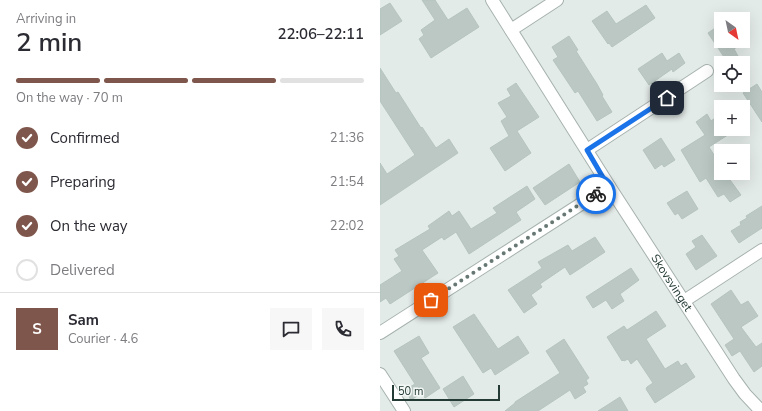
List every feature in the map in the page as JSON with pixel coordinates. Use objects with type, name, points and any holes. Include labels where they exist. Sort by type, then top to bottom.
[{"type":"street","name":"Skovsvinget","points":[[492,0],[587,150],[608,186],[734,380],[761,411]]},
{"type":"street","points":[[511,30],[556,0]]},
{"type":"street","points":[[587,150],[707,71]]},
{"type":"street","points":[[380,333],[608,186]]},
{"type":"street","points":[[684,301],[762,250]]},
{"type":"street","points":[[380,374],[404,411]]},
{"type":"building","points":[[422,0],[435,0],[448,20],[467,8],[479,27],[431,58],[419,39],[424,35],[421,30],[435,20]]},
{"type":"building","points":[[390,3],[402,21],[380,35],[380,9]]},
{"type":"building","points":[[646,5],[655,18],[612,47],[609,43],[608,44],[592,21],[607,11],[616,24]]},
{"type":"building","points":[[714,29],[714,42],[708,33]]},
{"type":"building","points":[[569,36],[578,50],[576,51],[597,84],[603,95],[602,96],[612,112],[597,121],[578,91],[575,93],[553,60],[558,57],[552,47]]},
{"type":"building","points":[[718,48],[736,48],[734,49],[738,56],[723,56]]},
{"type":"building","points":[[662,53],[667,61],[679,53],[685,63],[673,72],[672,69],[649,85],[638,69]]},
{"type":"building","points":[[380,68],[396,93],[398,92],[436,148],[449,139],[458,153],[380,205],[380,163],[387,174],[415,155],[380,101]]},
{"type":"building","points":[[516,83],[539,117],[517,131],[531,153],[505,171],[490,148],[509,136],[501,121],[507,117],[498,103],[511,96],[507,89]]},
{"type":"building","points":[[757,84],[762,92],[762,122],[750,104],[750,100],[748,100],[743,93],[750,92],[750,88]]},
{"type":"building","points":[[707,114],[711,121],[714,119],[714,136],[726,136],[709,147],[714,155],[714,180],[730,180],[741,195],[730,202],[724,194],[718,197],[706,178],[700,182],[681,150],[705,135],[696,122]]},
{"type":"building","points":[[661,138],[675,160],[664,167],[662,164],[655,169],[643,150]]},
{"type":"building","points":[[569,164],[580,182],[545,205],[533,188]]},
{"type":"building","points":[[527,186],[535,199],[516,212],[521,220],[469,254],[456,232],[444,240],[442,237],[422,250],[438,273],[390,304],[386,298],[380,302],[380,285],[402,271],[394,259],[399,256],[395,250],[430,229],[428,226],[449,211],[452,216],[459,211],[471,229],[497,213],[493,208]]},
{"type":"building","points":[[687,191],[698,209],[682,219],[678,213],[675,215],[667,203]]},
{"type":"building","points":[[762,206],[762,228],[739,243],[731,231],[741,225],[740,222],[747,218],[746,216]]},
{"type":"building","points":[[702,235],[717,256],[696,270],[686,254],[696,247],[692,241]]},
{"type":"building","points":[[595,237],[605,252],[570,275],[565,267],[540,284],[542,287],[531,295],[537,304],[524,313],[508,290],[542,268],[538,262],[568,245],[572,251]]},
{"type":"building","points":[[631,268],[639,280],[620,294],[624,301],[612,309],[606,300],[593,308],[586,297]]},
{"type":"building","points":[[731,290],[741,305],[748,301],[758,316],[741,327],[756,347],[762,343],[762,366],[754,372],[740,351],[732,356],[725,345],[734,339],[711,304]]},
{"type":"building","points":[[656,311],[666,326],[646,339],[665,369],[678,361],[681,366],[686,363],[695,377],[655,403],[646,389],[653,383],[637,359],[631,364],[628,359],[622,361],[607,337],[624,326],[627,330]]},
{"type":"building","points":[[474,314],[498,349],[518,336],[529,353],[495,375],[491,368],[483,373],[453,327]]},
{"type":"building","points":[[419,336],[429,353],[421,358],[440,388],[425,398],[422,393],[411,400],[405,390],[415,384],[394,351]]},
{"type":"building","points":[[564,339],[589,378],[586,380],[588,384],[583,387],[586,392],[575,399],[570,390],[538,411],[505,411],[515,402],[560,373],[546,351]]},
{"type":"building","points":[[463,376],[474,394],[454,407],[443,389]]},
{"type":"building","points":[[620,397],[628,411],[598,411]]},
{"type":"way so far","points":[[431,300],[596,194]]},
{"type":"route","points":[[596,194],[608,186],[587,150],[667,98]]}]
